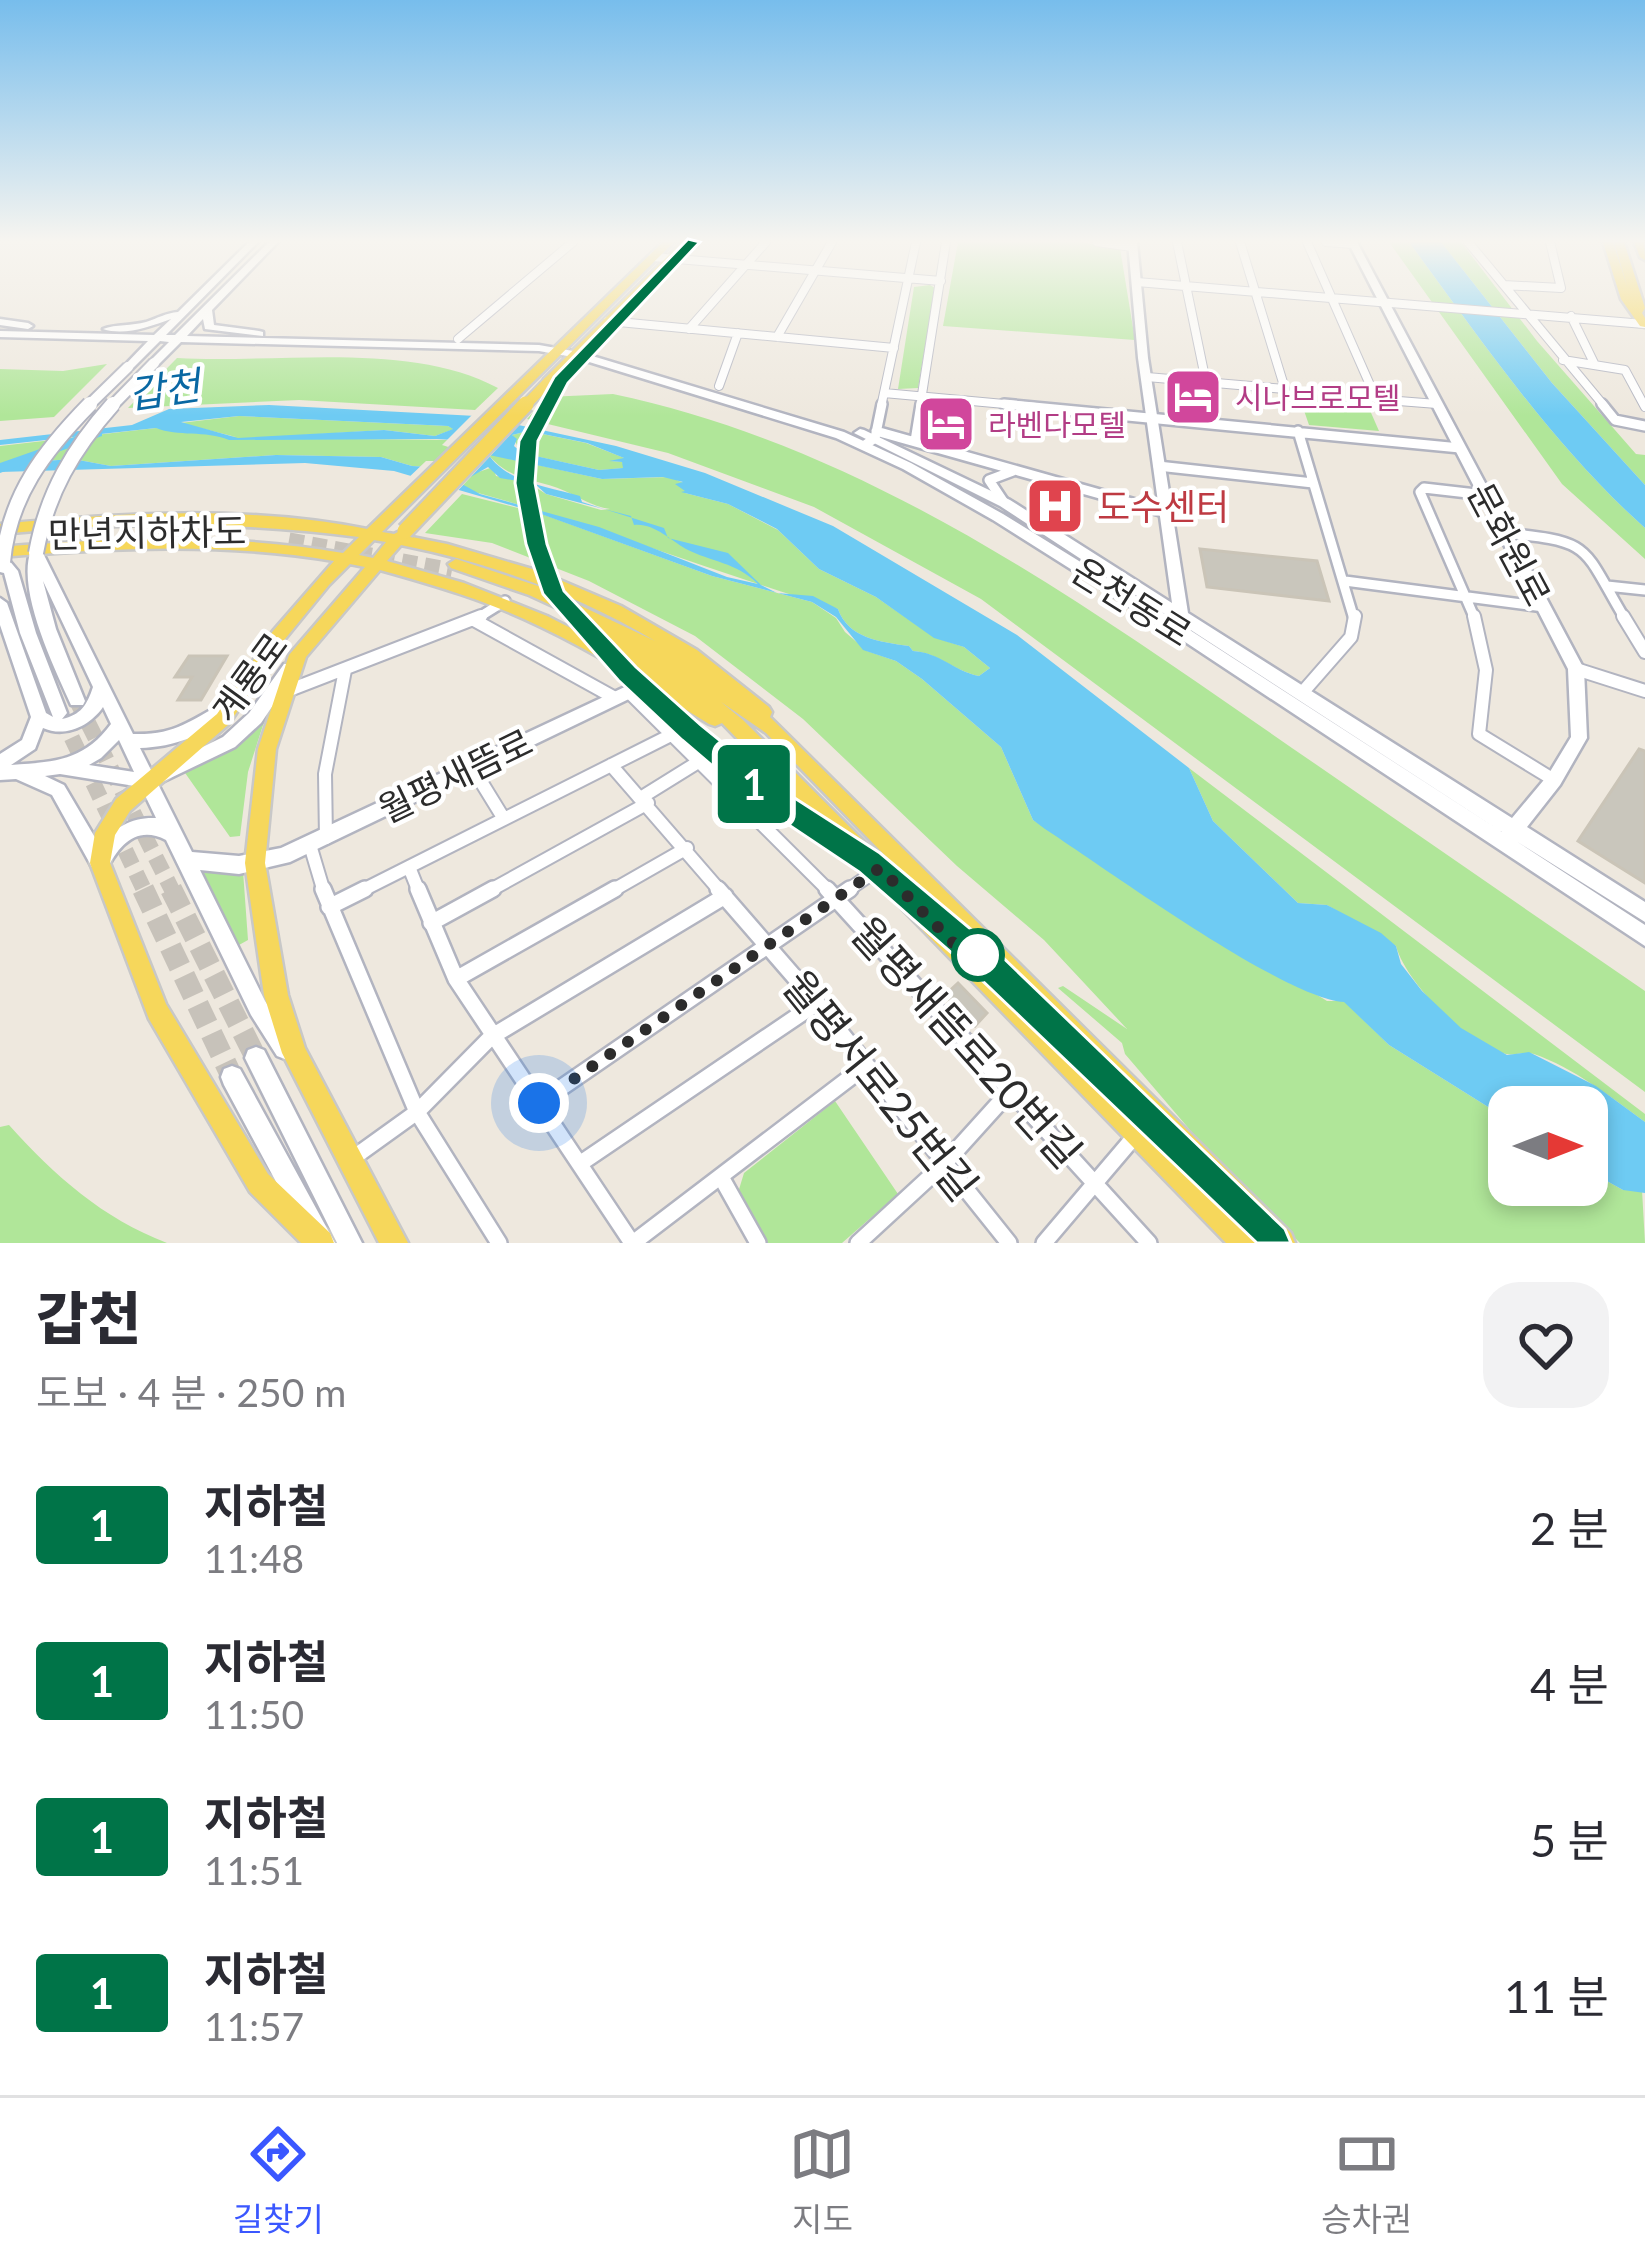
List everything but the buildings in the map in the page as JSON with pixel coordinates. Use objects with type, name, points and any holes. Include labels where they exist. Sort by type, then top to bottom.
[{"type":"main road","name":"계룡로","points":[[394,1243],[306,1077],[276,995],[255,863],[266,749],[298,656],[375,562],[548,382],[568,350],[614,300]]},
{"type":"main road","name":"계룡로","points":[[103,858],[105,833],[146,782],[223,719],[279,635],[347,557],[526,379],[608,321],[629,300]]},
{"type":"main road","points":[[1627,300],[1644,326]]},
{"type":"main road","points":[[1,560],[146,541],[376,530],[400,536],[505,601],[595,644],[765,754]]},
{"type":"main road","points":[[289,535],[347,557],[453,567],[601,632],[692,689],[880,868],[1245,1243]]},
{"type":"main road","name":"만년지하차도","points":[[0,536],[289,535]]},
{"type":"main road","points":[[347,557],[384,550],[535,591],[666,656],[772,728],[1281,1243]]},
{"type":"main road","points":[[103,858],[158,1011],[259,1184],[322,1243]]},
{"type":"street","points":[[59,712],[28,633],[11,572],[1,560],[9,522],[31,474],[52,445],[196,300]]},
{"type":"street","points":[[77,701],[33,566],[40,516],[60,470],[96,421],[218,300]]},
{"type":"street","points":[[458,339],[504,300]]},
{"type":"street","points":[[689,329],[715,300]]},
{"type":"street","points":[[777,337],[799,300]]},
{"type":"street","points":[[903,300],[872,438],[915,441],[1164,512]]},
{"type":"street","points":[[915,441],[937,300]]},
{"type":"street","points":[[1139,300],[1175,620]]},
{"type":"street","points":[[1189,300],[1206,382]]},
{"type":"street","points":[[1147,377],[1287,386],[1259,300]]},
{"type":"street","points":[[1330,300],[1374,394],[1386,400],[1437,404]]},
{"type":"street","points":[[1361,300],[1644,326]]},
{"type":"street","points":[[1516,300],[1616,420],[1645,426]]},
{"type":"street","name":"문화원로","points":[[1383,302],[1576,669],[1579,738],[1554,780],[1509,837]]},
{"type":"street","points":[[0,322],[104,334],[152,324],[187,309]]},
{"type":"street","points":[[209,309],[208,327],[260,334]]},
{"type":"street","points":[[1570,316],[1594,363]]},
{"type":"street","points":[[608,321],[893,348]]},
{"type":"street","points":[[719,386],[738,333]]},
{"type":"street","points":[[0,334],[458,339],[568,350]]},
{"type":"street","points":[[104,334],[129,346],[128,367]]},
{"type":"street","points":[[182,336],[224,342],[568,350]]},
{"type":"street","points":[[154,363],[185,347],[224,342]]},
{"type":"street","name":"온천동로","points":[[568,350],[719,386],[872,438],[1005,503],[1175,620],[1509,837],[1645,913]]},
{"type":"street","name":"온천동로","points":[[568,350],[872,438],[998,517],[1302,693],[1645,936]]},
{"type":"street","points":[[1564,361],[1625,370],[1645,408]]},
{"type":"street","points":[[884,394],[1460,448]]},
{"type":"street","points":[[1298,431],[1355,625],[1342,649],[1302,693]]},
{"type":"street","points":[[1158,466],[1313,483]]},
{"type":"street","points":[[1005,503],[989,480],[1001,472],[1021,471]]},
{"type":"street","points":[[1485,495],[1424,488],[1420,492],[1469,597],[1485,648],[1487,709],[1479,734],[1554,780]]},
{"type":"street","points":[[1505,533],[1574,542],[1583,548],[1645,652]]},
{"type":"street","points":[[36,553],[258,1008],[306,1077]]},
{"type":"street","points":[[1345,581],[1544,607]]},
{"type":"street","points":[[1606,586],[1645,590]]},
{"type":"street","points":[[284,692],[475,620],[505,601]]},
{"type":"street","points":[[0,603],[39,717],[29,744],[5,769]]},
{"type":"street","name":"월평새뜸로20번길","points":[[475,620],[622,695],[700,761],[836,898],[1149,1243]]},
{"type":"street","points":[[5,769],[63,768],[146,782],[229,742],[255,718],[298,656]]},
{"type":"street","points":[[1576,669],[1645,691]]},
{"type":"street","points":[[345,670],[329,743],[318,842],[329,907],[417,1112],[499,1243]]},
{"type":"street","name":"월평새뜸로","points":[[188,860],[220,866],[255,863],[318,842],[652,681]]},
{"type":"street","points":[[39,717],[54,726],[78,722],[92,711],[100,690]]},
{"type":"street","points":[[123,734],[156,741],[198,728],[242,693]]},
{"type":"street","points":[[63,768],[94,757],[123,734]]},
{"type":"street","points":[[329,907],[671,735]]},
{"type":"street","points":[[431,923],[645,800],[700,761]]},
{"type":"street","name":"월평서로25번길","points":[[610,765],[687,848],[817,1003],[1009,1243]]},
{"type":"street","points":[[472,767],[504,819]]},
{"type":"street","points":[[5,769],[58,790],[103,858],[122,834],[141,826],[159,825],[176,837]]},
{"type":"street","points":[[456,979],[687,848]]},
{"type":"street","points":[[410,867],[456,979],[633,1243],[864,1067]]},
{"type":"street","points":[[539,1103],[880,868]]},
{"type":"street","points":[[352,1158],[417,1112],[491,1037],[725,896]]},
{"type":"street","points":[[581,1163],[817,1003]]},
{"type":"street","points":[[256,1058],[350,1243]]},
{"type":"street","points":[[232,1077],[262,1140],[322,1243]]},
{"type":"street","points":[[858,1243],[945,1163],[1010,1091]]},
{"type":"street","points":[[1044,1243],[1138,1133]]},
{"type":"street","points":[[721,1177],[758,1243]]},
{"type":"green space","points":[[912,300],[933,300],[918,388],[898,389]]},
{"type":"green space","points":[[948,300],[1128,300],[1135,340],[943,326]]},
{"type":"green space","points":[[1430,300],[1451,300],[1549,428],[1645,528],[1645,559],[1562,484]]},
{"type":"green space","points":[[1487,300],[1506,300],[1636,454],[1645,455],[1645,485],[1552,383]]},
{"type":"green space","points":[[177,358],[383,359],[463,373],[498,388],[475,410],[299,400],[128,408]]},
{"type":"green space","points":[[107,364],[54,417],[0,421],[0,369],[63,371]]},
{"type":"green space","points":[[1298,393],[1365,399],[1379,431],[1309,425]]},
{"type":"green space","points":[[613,394],[702,417],[870,484],[1028,572],[1181,671],[1645,991],[1645,1092],[981,599],[814,507],[668,453],[527,419],[547,397]]},
{"type":"green space","points":[[239,416],[448,426],[454,429],[435,436],[384,430],[256,438],[454,440],[450,468],[412,466],[381,457],[276,455],[111,466],[73,459],[0,464],[0,446],[156,428],[236,437],[180,423]]},
{"type":"green space","points":[[528,431],[586,443],[627,459],[611,461],[622,462],[625,468],[599,470],[521,453],[512,435]]},
{"type":"green space","points":[[488,454],[602,479],[670,477],[688,485],[685,493],[728,504],[778,530],[819,569],[876,597],[934,637],[964,647],[990,668],[979,676],[970,674],[909,646],[857,632],[838,609],[464,489],[460,484],[467,476],[493,467],[496,476],[526,481],[546,494],[610,509],[514,474]]},
{"type":"green space","points":[[462,494],[542,514],[712,576],[812,602],[836,618],[867,651],[896,661],[922,679],[1001,747],[1033,820],[1327,1001],[1344,1001],[1389,1045],[1488,1107],[1488,1206],[1608,1206],[1608,1182],[1623,1190],[1642,1190],[1645,1243],[1300,1243],[1214,1158],[1125,1054],[1122,1043],[1058,988],[1063,986],[1127,1029],[1044,940],[957,866],[803,719],[695,636],[589,581],[492,543],[425,533]]},
{"type":"green space","points":[[264,722],[248,772],[240,836],[230,837],[183,770]]},
{"type":"green space","points":[[1189,768],[1645,1114],[1645,1122],[1608,1095],[1608,1086],[1595,1086],[1534,1054],[1506,1054],[1474,1039],[1425,994],[1396,946],[1327,905],[1298,903],[1213,821]]},
{"type":"green space","points":[[207,868],[243,871],[248,940],[239,945],[203,875]]},
{"type":"green space","points":[[835,1101],[898,1194],[842,1243],[765,1243],[737,1196],[744,1173]]},
{"type":"green space","points":[[9,1125],[81,1194],[121,1221],[167,1243],[0,1243],[0,1127]]},
{"type":"water","points":[[1451,300],[1487,300],[1552,383],[1645,485],[1645,528],[1549,428]]},
{"type":"water","points":[[269,405],[476,416],[616,446],[705,473],[833,526],[1017,635],[1189,768],[1213,821],[1298,903],[1327,905],[1381,933],[1396,946],[1401,964],[1422,991],[1461,1028],[1507,1055],[1529,1052],[1596,1086],[1488,1086],[1488,1107],[1389,1045],[1344,1002],[1281,979],[1150,900],[1033,820],[1001,747],[922,679],[896,661],[863,650],[836,617],[812,602],[778,593],[813,596],[838,609],[857,632],[909,646],[970,674],[979,676],[990,668],[964,647],[934,638],[876,597],[819,569],[777,529],[728,504],[681,492],[685,491],[675,484],[683,482],[663,477],[602,479],[489,455],[518,478],[580,496],[582,502],[605,509],[546,494],[535,484],[500,478],[488,467],[460,483],[480,494],[599,527],[727,577],[758,584],[741,571],[670,539],[728,553],[761,585],[777,593],[712,576],[541,514],[394,471],[305,463],[0,472],[0,464],[73,459],[111,466],[276,455],[381,457],[412,466],[450,468],[454,440],[229,440],[156,428],[0,445],[0,440],[132,425],[169,409]],"holes":[[[239,416],[448,426],[453,429],[435,436],[384,430],[238,438],[181,422]],[[528,431],[587,443],[624,458],[609,461],[622,462],[623,468],[599,470],[522,453],[512,435]]]},
{"type":"water","points":[[632,518],[664,528],[667,537],[634,525]]},
{"type":"water","points":[[1608,1095],[1645,1122],[1645,1193],[1608,1182]]},
{"type":"pier","points":[[477,410],[524,420],[452,497],[405,481],[426,461],[448,461],[461,451],[442,445]]},
{"type":"waterway","name":"갑천","points":[[0,468],[97,433]]},
{"type":"tunnel","points":[[289,540],[452,570]]},
{"type":"tunnel","points":[[77,701],[173,892]]},
{"type":"tunnel","points":[[61,715],[145,892]]},
{"type":"tunnel","points":[[143,889],[232,1077]]},
{"type":"tunnel","points":[[171,889],[256,1058]]},
{"type":"metro line","name":"1","points":[[636,300],[560,380],[529,441],[525,483],[537,544],[554,594],[627,674],[692,732],[766,795],[870,862],[980,957],[1271,1243]]},
{"type":"place","name":"시나브로모텔","points":[[1193,397]]},
{"type":"place","name":"라벤다모텔","points":[[946,424]]},
{"type":"place","name":"도수센터","points":[[1055,506]]},
{"type":"route","points":[[539,1103],[880,868],[970,960],[978,955]]}]
